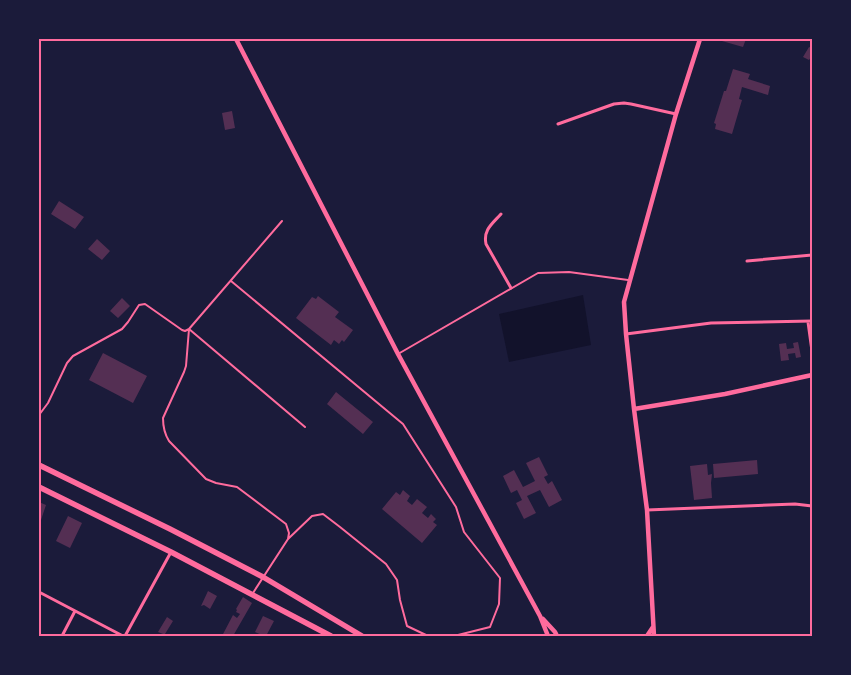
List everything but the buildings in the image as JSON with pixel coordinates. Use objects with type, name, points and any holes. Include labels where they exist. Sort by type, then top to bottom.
[{"type":"main road","points":[[39,465],[263,577],[362,636]]},
{"type":"main road","points":[[39,487],[170,552],[331,636]]},
{"type":"street","points":[[236,39],[398,354],[540,616],[548,636]]},
{"type":"street","points":[[654,636],[648,510],[634,409],[624,302],[676,114],[700,39]]},
{"type":"street","points":[[558,124],[614,104],[624,103],[676,114]]},
{"type":"street","points":[[501,214],[486,231],[484,238],[511,288]]},
{"type":"street","points":[[747,261],[812,255]]},
{"type":"street","points":[[808,322],[812,351]]},
{"type":"street","points":[[626,334],[711,323],[812,322]]},
{"type":"street","points":[[634,409],[725,394],[812,375]]},
{"type":"street","points":[[648,510],[795,504],[812,506]]},
{"type":"street","points":[[39,592],[124,636],[170,552]]},
{"type":"street","points":[[62,636],[75,611]]},
{"type":"street","points":[[540,616],[558,636]]},
{"type":"street","points":[[647,636],[654,626]]},
{"type":"lane","points":[[282,221],[189,329],[186,366],[163,418],[163,427],[169,441],[206,479],[237,487],[286,524],[289,533],[288,539]]},
{"type":"lane","points":[[398,354],[538,272],[569,272],[630,281]]},
{"type":"lane","points":[[231,281],[402,424],[456,507],[464,532],[500,578],[499,604],[490,627],[458,635],[426,635],[407,626],[400,600],[398,580],[386,564],[323,514],[312,516],[288,539],[252,595]]},
{"type":"lane","points":[[39,415],[48,403],[67,363],[73,356],[122,329],[139,305],[145,304],[182,330],[189,329],[305,427]]},
{"type":"shaded area","points":[[583,295],[591,345],[509,362],[499,314]]}]
